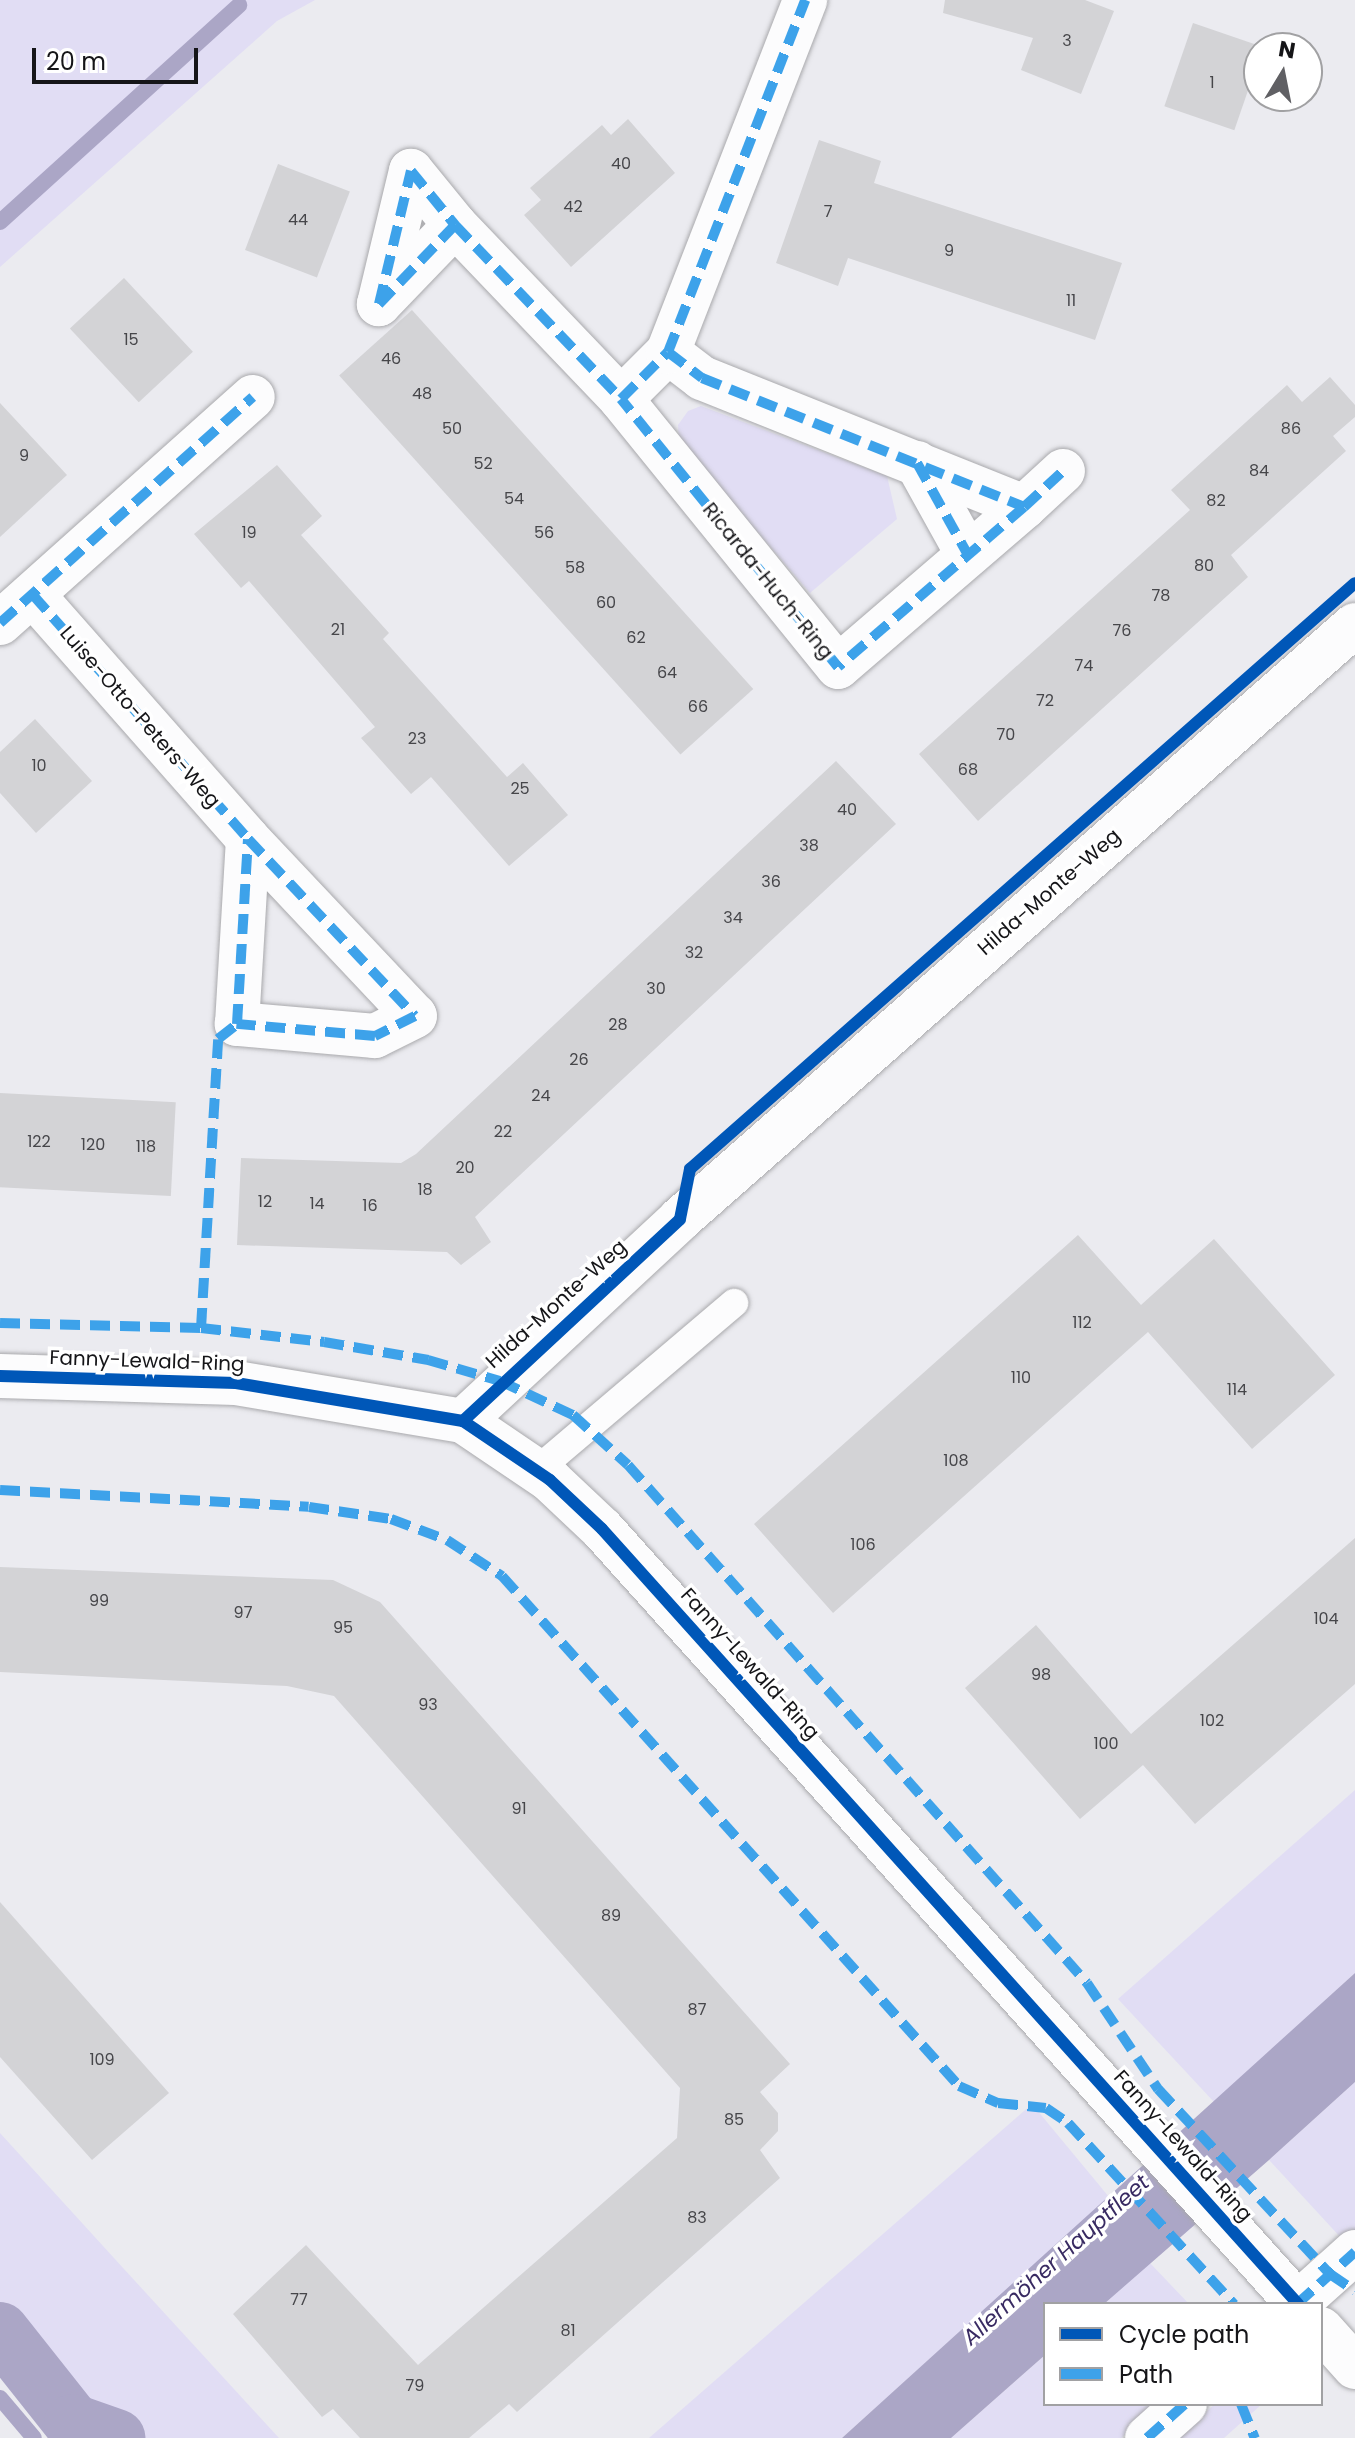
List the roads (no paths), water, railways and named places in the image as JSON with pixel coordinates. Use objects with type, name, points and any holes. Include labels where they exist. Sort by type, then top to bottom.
[{"type":"street","points":[[621,399],[668,352],[805,0]]},
{"type":"street","name":"Ricarda-Huch-Ring","points":[[455,225],[621,399],[838,667],[1063,471]]},
{"type":"street","points":[[668,352],[702,378],[1024,507]]},
{"type":"street","points":[[0,623],[253,397]]},
{"type":"street","points":[[917,463],[968,555]]},
{"type":"street","name":"Luise-Otto-Peters-Weg","points":[[33,595],[248,839],[415,1016],[375,1036],[237,1024],[248,839]]},
{"type":"street","name":"Hilda-Monte-Weg","points":[[463,1421],[680,1219],[1355,625]]},
{"type":"street","name":"Fanny-Lewald-Ring","points":[[0,1376],[251,1385],[463,1421],[536,1471],[602,1529],[1296,2302]]},
{"type":"street","points":[[1300,2302],[1355,2252]]},
{"type":"street","points":[[1323,2331],[1355,2367]]},
{"type":"street","points":[[1147,2438],[1183,2406]]},
{"type":"lane","points":[[536,1471],[734,1303]]},
{"type":"water","name":"Allermöher Hauptfleet","points":[[1355,1973],[1355,2082],[1269,2160],[1106,2302],[1043,2302],[1043,2357],[951,2438],[842,2438]]},
{"type":"waterway","points":[[0,222],[239,5]]},
{"type":"waterway","points":[[0,2331],[73,2423],[116,2438]]},
{"type":"waterway","points":[[0,2398],[34,2438]]}]
